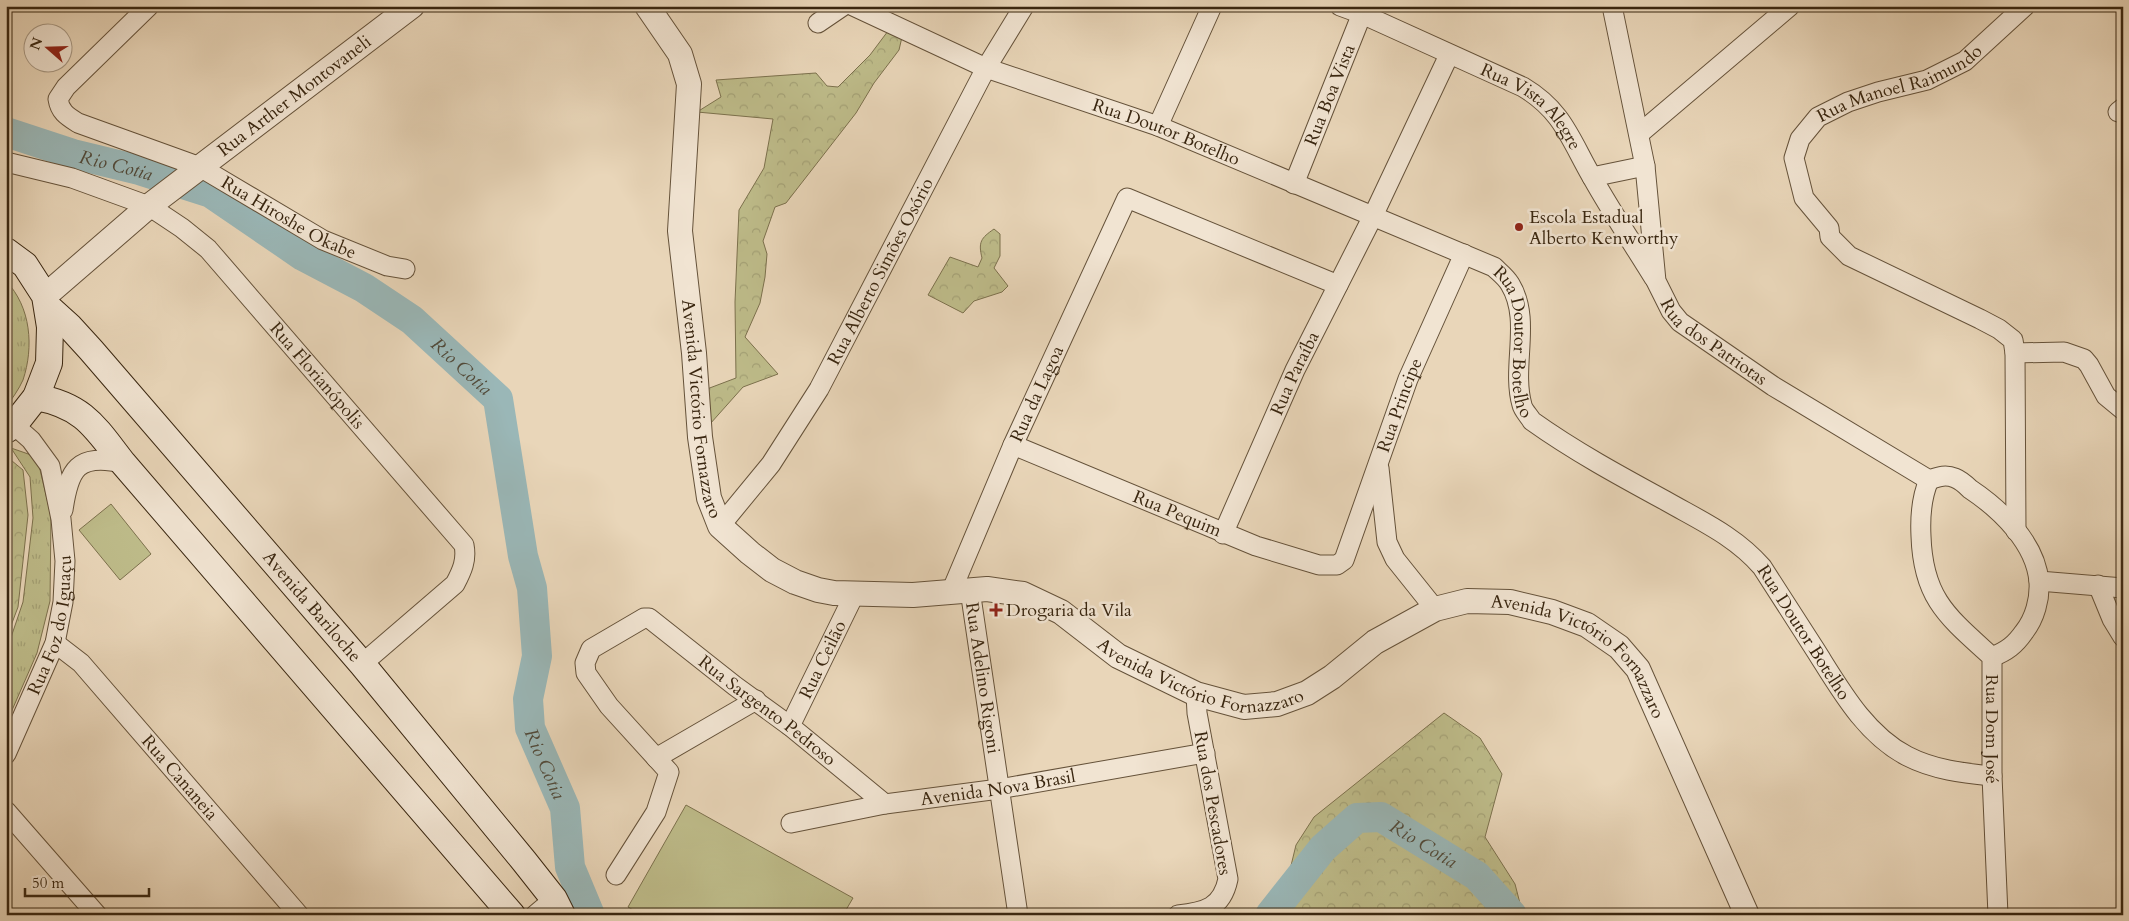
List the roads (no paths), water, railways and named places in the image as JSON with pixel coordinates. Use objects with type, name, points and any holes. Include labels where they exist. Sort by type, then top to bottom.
[{"type":"main road","name":"Avenida Bariloche","points":[[6,251],[25,266],[47,302],[91,350],[362,664],[550,910]]},
{"type":"main road","points":[[10,428],[36,397],[49,363],[50,327],[47,302]]},
{"type":"main road","points":[[36,397],[55,401],[82,415],[94,426],[122,463],[512,915]]},
{"type":"street","name":"Rua Hiroshe Okabe","points":[[149,6],[66,87],[58,99],[60,109],[78,123],[198,169],[323,240],[387,266],[405,269]]},
{"type":"street","name":"Rua Arther Montovaneli","points":[[47,302],[149,206],[412,6]]},
{"type":"street","name":"Avenida Victório Fornazzaro","points":[[648,6],[680,54],[689,84],[680,231],[694,353],[700,437],[709,498],[720,526],[750,553],[772,570],[795,582],[818,590],[855,594],[913,595],[987,590],[1023,594],[1061,612],[1118,656],[1196,694],[1244,708],[1277,704],[1307,693],[1332,677],[1375,642],[1435,609],[1467,601],[1510,602],[1552,612],[1587,625],[1619,647],[1638,669],[1747,915]]},
{"type":"street","points":[[818,23],[843,6]]},
{"type":"street","name":"Rua Doutor Botelho","points":[[853,6],[986,68],[1158,126],[1494,267],[1509,283],[1515,297],[1520,322],[1519,387],[1522,406],[1532,421],[1621,476],[1728,535],[1749,552],[1762,567],[1849,703],[1872,729],[1890,744],[1907,756],[1929,765],[1951,771],[1992,776]]},
{"type":"street","name":"Rua Alberto Simões Osório","points":[[720,526],[771,464],[819,389],[986,68],[1024,6]]},
{"type":"street","points":[[1158,126],[1212,6]]},
{"type":"street","name":"Rua Vista Alegre","points":[[1340,6],[1364,10],[1449,55],[1523,87],[1539,96],[1562,121],[1592,177],[1656,281]]},
{"type":"street","name":"Rua dos Patriotas","points":[[1612,6],[1645,166],[1656,281],[1671,311],[1680,322],[1773,386],[1929,480]]},
{"type":"street","points":[[1639,134],[1790,6]]},
{"type":"street","name":"Rua Manoel Raimundo","points":[[2015,353],[2013,340],[1999,329],[1849,256],[1830,237],[1829,228],[1804,198],[1794,158],[1800,139],[1818,117],[1848,102],[1878,92],[1927,80],[1966,61],[2025,6]]},
{"type":"street","name":"Rua Boa Vista","points":[[1294,184],[1364,10]]},
{"type":"street","name":"Rua Paraíba","points":[[1223,534],[1295,370],[1372,216],[1449,55]]},
{"type":"street","name":"Rua Florianópolis","points":[[6,162],[72,178],[149,206],[182,228],[208,249],[464,545],[466,554],[462,570],[455,584],[362,664]]},
{"type":"street","points":[[1592,177],[1645,166]]},
{"type":"street","name":"Rua da Lagoa","points":[[960,591],[1013,445],[1127,198],[1338,285]]},
{"type":"street","name":"Rua Principe","points":[[1344,560],[1408,379],[1464,254]]},
{"type":"street","points":[[2016,531],[2015,353],[2064,352],[2084,359],[2106,396],[2123,410]]},
{"type":"street","name":"Rua Foz do Iguaçu","points":[[6,754],[55,643],[63,602],[65,561],[61,519],[50,466],[31,440],[10,428]]},
{"type":"street","name":"Rua Pequim","points":[[1013,445],[1223,534],[1256,546],[1319,565],[1337,565],[1344,560]]},
{"type":"street","name":"Rua Foz do Iguaçu","points":[[61,519],[65,493],[76,468],[83,463],[104,458],[122,463]]},
{"type":"street","points":[[1379,461],[1387,542],[1395,559],[1435,609]]},
{"type":"street","points":[[1929,480],[1942,475],[1955,478],[1992,505],[2016,531],[2032,558],[2039,581],[2036,611],[2029,626],[2014,645],[2004,652],[1992,656]]},
{"type":"street","name":"Rua Dom José","points":[[1929,480],[1923,494],[1920,515],[1923,568],[1928,585],[1946,613],[1992,656],[1992,776],[1998,915]]},
{"type":"street","points":[[2039,581],[2123,588]]},
{"type":"street","points":[[2098,585],[2112,619],[2123,637]]},
{"type":"street","name":"Rua Adelino Rigoni","points":[[960,591],[1000,789],[1018,915]]},
{"type":"street","name":"Rua Ceilão","points":[[790,726],[855,594]]},
{"type":"street","name":"Rua Sargento Pedroso","points":[[656,758],[598,692],[586,674],[585,663],[590,649],[644,618],[649,618],[790,726],[885,804]]},
{"type":"street","name":"Rua Cananeia","points":[[55,643],[81,663],[299,915]]},
{"type":"street","name":"Rua dos Pescadores","points":[[1178,915],[1199,912],[1213,906],[1221,900],[1226,891],[1228,879],[1204,753],[1196,694]]},
{"type":"street","points":[[616,875],[656,812],[669,772],[656,758],[756,700]]},
{"type":"street","name":"Avenida Nova Brasil","points":[[791,823],[885,804],[1000,789],[1204,753]]},
{"type":"street","points":[[6,811],[97,915]]},
{"type":"waterway","name":"Rio Cotia","points":[[6,132],[73,154],[139,170],[211,193],[303,256],[364,288],[412,320],[498,399],[523,556],[532,588],[537,656],[528,699],[530,728],[565,808],[570,867],[590,915]]},
{"type":"waterway","name":"Rio Cotia","points":[[1270,915],[1323,848],[1357,818],[1381,817],[1477,876],[1512,915]]},
{"type":"place","name":"Escola Estadual Alberto Kenworthy","points":[[1519,227]]},
{"type":"place","name":"Drogaria da Vila","points":[[996,610]]}]
